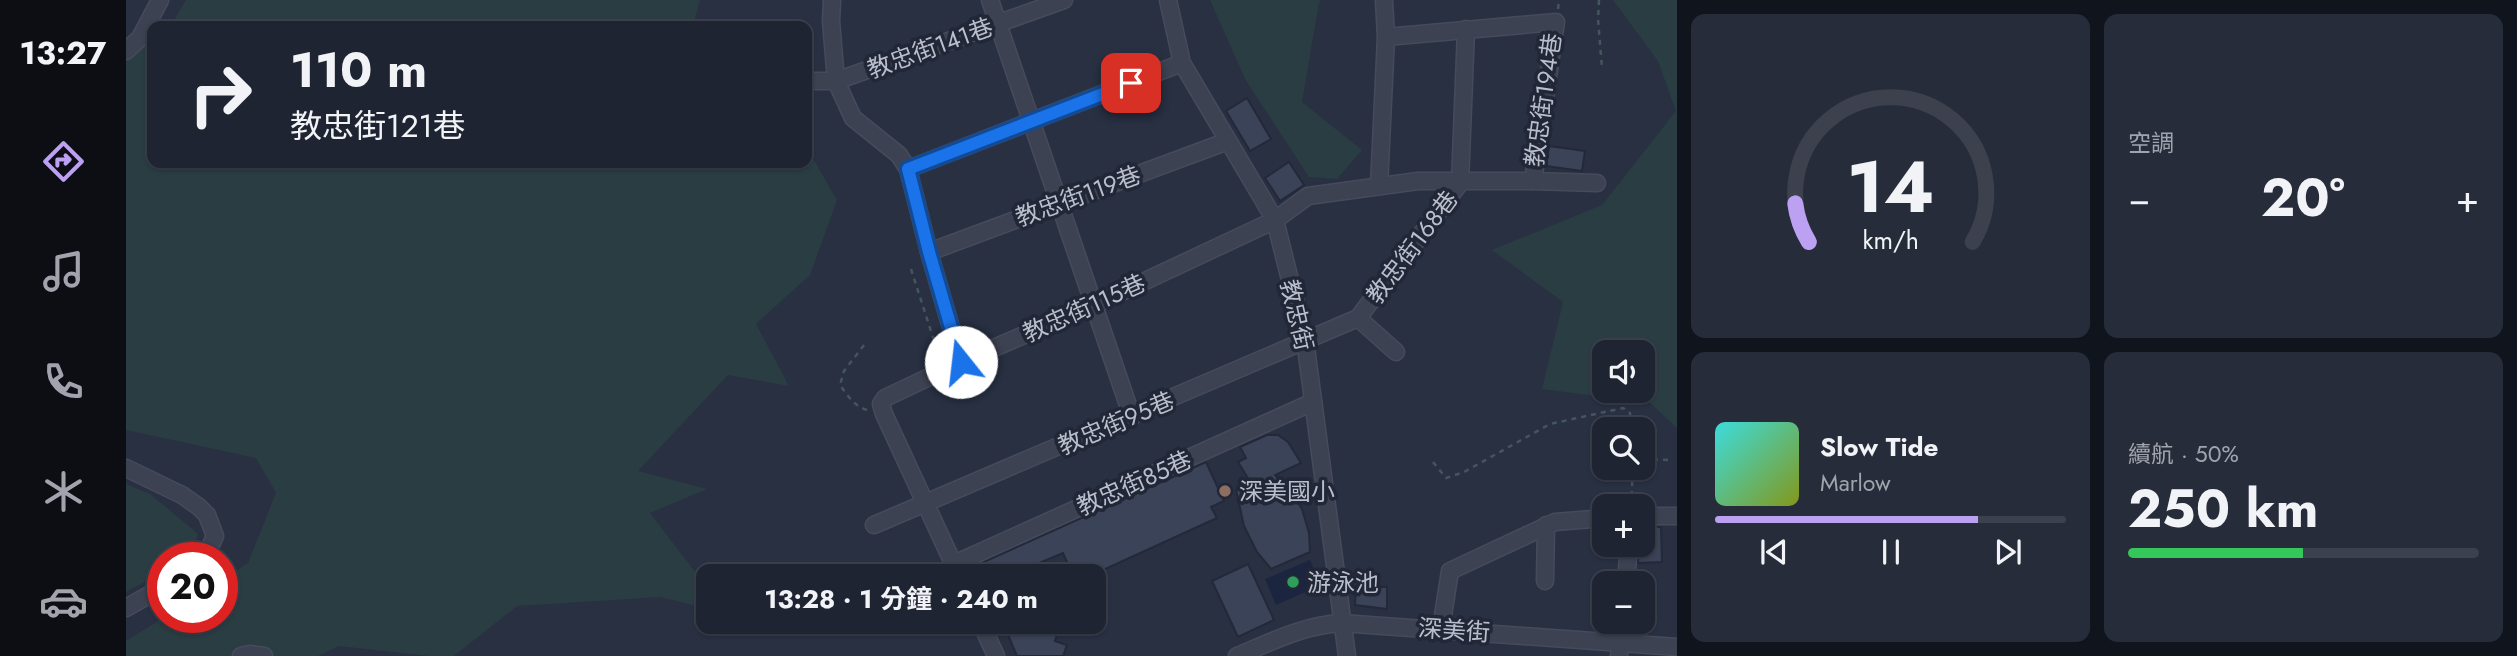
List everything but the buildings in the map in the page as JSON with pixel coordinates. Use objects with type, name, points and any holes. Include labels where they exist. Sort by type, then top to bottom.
[{"type":"street","points":[[149,21],[160,0]]},
{"type":"street","points":[[832,0],[836,81],[853,118],[899,155],[908,169],[961,362]]},
{"type":"street","points":[[990,0],[1132,417]]},
{"type":"street","name":"教忠街141巷","points":[[812,81],[836,81],[1064,0]]},
{"type":"street","name":"教忠街","points":[[1168,0],[1182,64],[1275,220],[1305,340],[1347,656]]},
{"type":"street","points":[[1379,186],[1386,37],[1384,0]]},
{"type":"street","name":"教忠街194巷","points":[[1466,29],[1556,22],[1533,181]]},
{"type":"street","points":[[126,51],[140,38],[147,25]]},
{"type":"street","points":[[1386,37],[1466,29]]},
{"type":"street","name":"教忠街168巷","points":[[1305,340],[1358,318],[1460,183],[1466,29]]},
{"type":"street","points":[[908,169],[1182,64]]},
{"type":"street","name":"教忠街119巷","points":[[929,252],[1228,141]]},
{"type":"street","name":"教忠街194巷","points":[[1275,220],[1308,196],[1418,181],[1597,183]]},
{"type":"street","name":"教忠街115巷","points":[[884,414],[881,404],[885,398],[1094,305],[1275,220]]},
{"type":"street","points":[[1358,318],[1396,352]]},
{"type":"street","name":"教忠街95巷","points":[[874,525],[1132,417],[1305,340]]},
{"type":"street","name":"教忠街85巷","points":[[970,564],[1313,402]]},
{"type":"street","points":[[884,414],[954,564]]},
{"type":"street","points":[[126,468],[182,495],[207,514],[215,536],[212,542]]},
{"type":"street","points":[[1655,516],[1677,516]]},
{"type":"street","points":[[1441,628],[1450,571],[1546,525],[1592,519]]},
{"type":"street","points":[[1545,581],[1546,525]]},
{"type":"street","points":[[126,608],[147,596]]},
{"type":"street","name":"深美街","points":[[1237,656],[1291,633],[1341,623],[1441,628],[1620,649],[1677,647]]},
{"type":"street","points":[[986,634],[996,656]]},
{"type":"street","points":[[241,656],[264,656]]},
{"type":"path","points":[[1599,0],[1602,68]]},
{"type":"path","points":[[911,269],[944,370]]},
{"type":"path","points":[[864,345],[844,371],[840,385],[850,400],[860,408],[884,414]]},
{"type":"path","points":[[1433,462],[1446,478],[1464,472],[1550,424],[1623,408],[1630,417]]},
{"type":"path","points":[[1655,459],[1669,460]]},
{"type":"shaded area","points":[[186,0],[700,0],[694,21],[174,20]]},
{"type":"shaded area","points":[[1210,0],[1321,0],[1302,102],[1362,150],[1337,179],[1309,177],[1245,79]]},
{"type":"shaded area","points":[[1613,0],[1677,0],[1677,428],[1650,403],[1655,403],[1655,340],[1592,340],[1592,395],[1542,389],[1563,302],[1492,250],[1602,205],[1676,111],[1658,61]]},
{"type":"shaded area","points":[[147,41],[147,168],[812,168],[812,157],[837,200],[810,275],[756,324],[789,386],[728,375],[638,471],[707,489],[650,513],[696,573],[696,606],[660,597],[517,606],[454,656],[429,656],[339,646],[318,656],[126,656],[126,641],[147,628],[147,633],[238,633],[238,570],[248,563],[276,493],[256,458],[126,430],[126,58]]},
{"type":"shaded area","points":[[126,484],[150,494],[198,534],[195,542],[147,542],[147,581],[126,592]]},
{"type":"water","name":"游泳池","points":[[1310,560],[1321,585],[1276,605],[1265,579]]},
{"type":"place","name":"深美國小","points":[[1225,491]]},
{"type":"place","name":"游泳池","points":[[1293,582]]},
{"type":"route","points":[[961,362],[908,169],[1131,83]]}]
